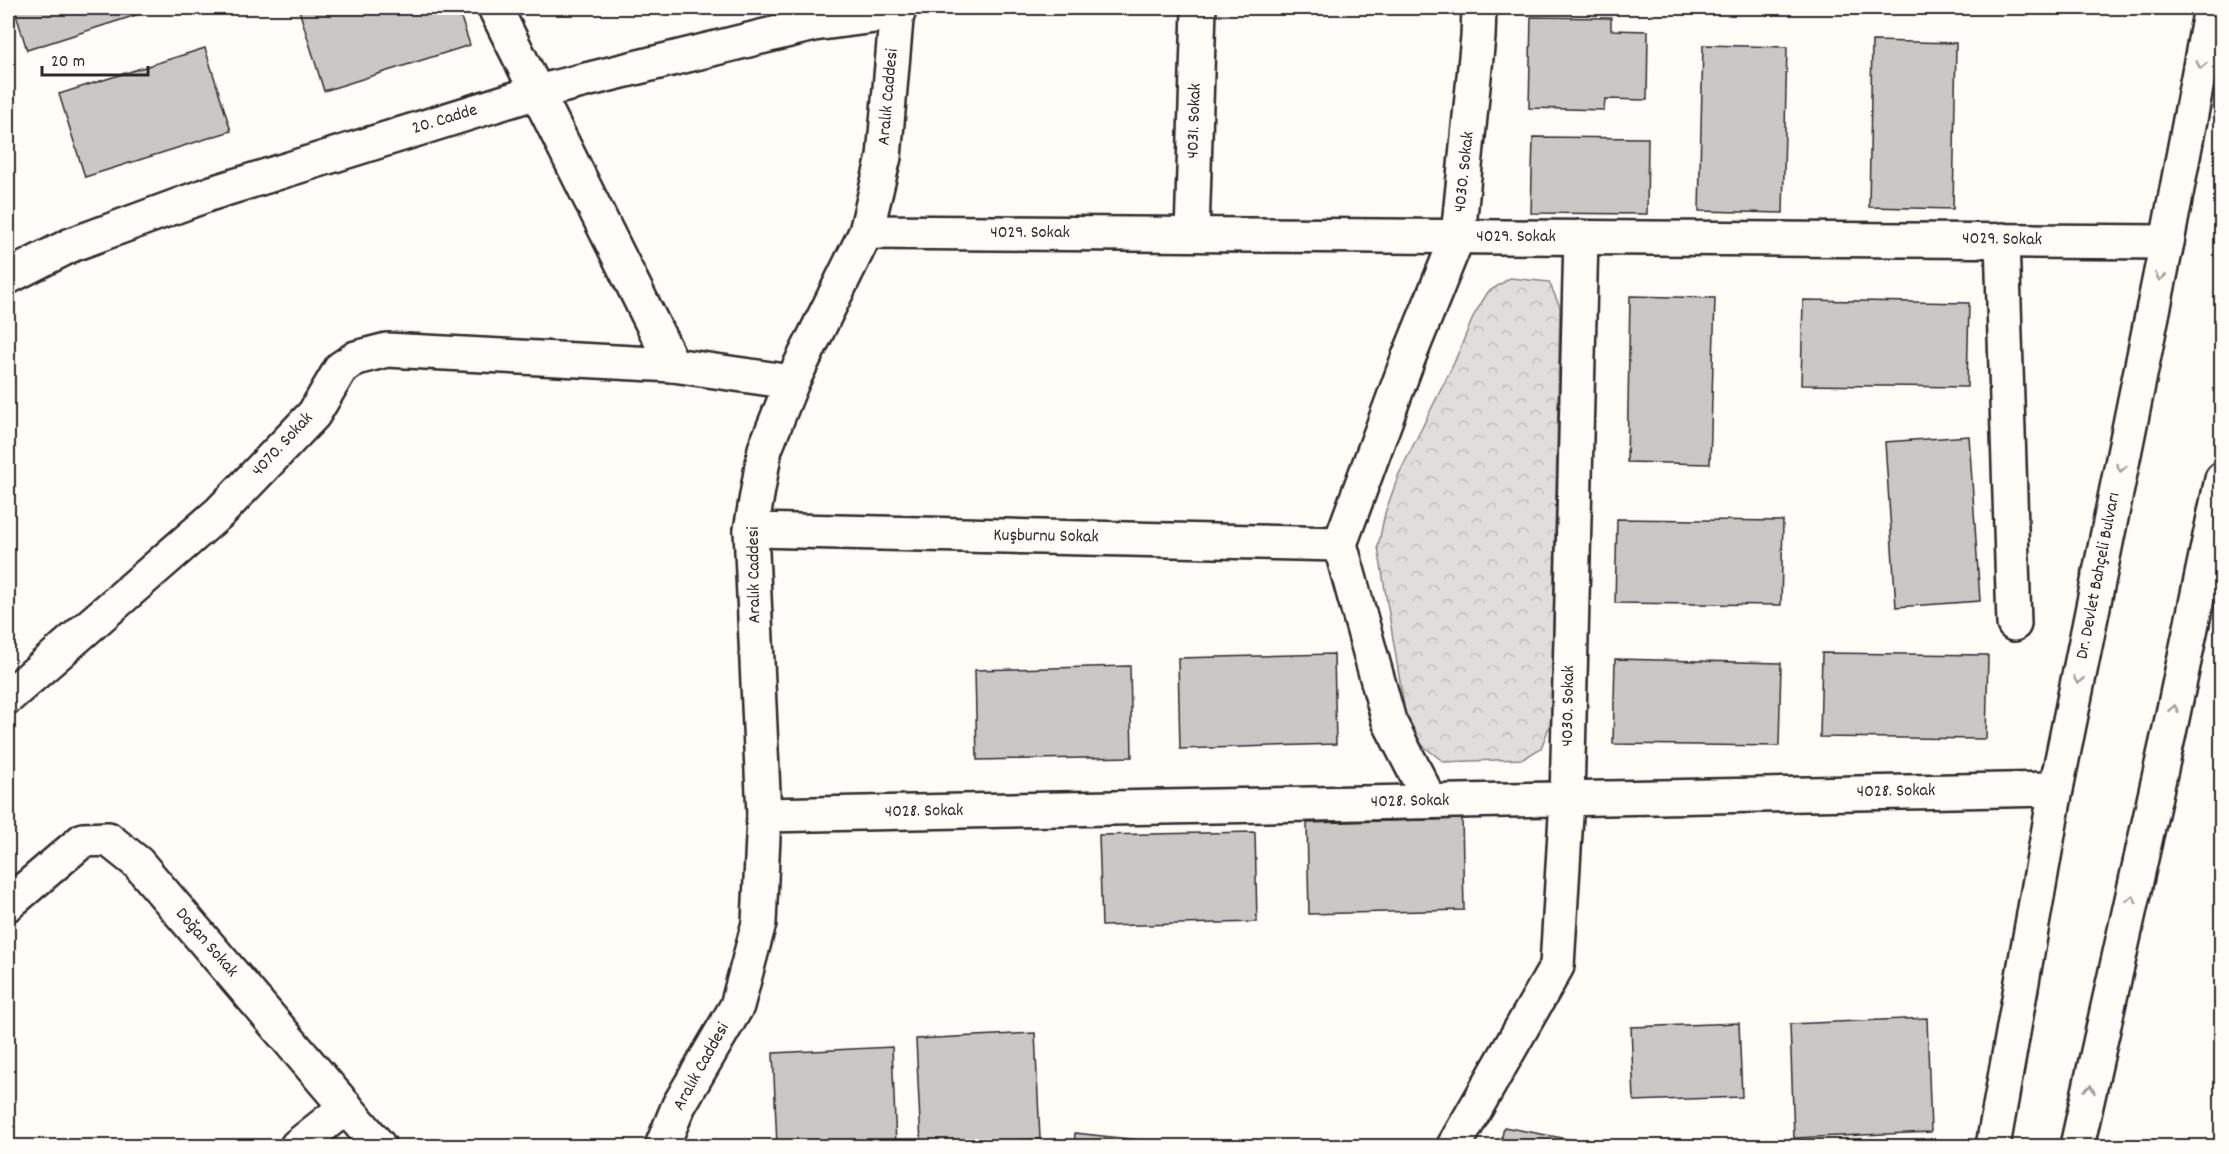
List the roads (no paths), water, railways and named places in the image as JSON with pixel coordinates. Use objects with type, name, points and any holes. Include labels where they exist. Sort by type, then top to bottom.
[{"type":"street","points":[[495,8],[673,365]]},
{"type":"street","name":"4031. Sokak","points":[[1192,234],[1199,8]]},
{"type":"street","name":"4030. Sokak","points":[[1340,544],[1408,359],[1458,236],[1479,8]]},
{"type":"street","name":"Dr. Devlet Bahçeli Bulvarı","points":[[1994,1146],[2056,789],[2167,242],[2211,8]]},
{"type":"street","name":"20. Cadde","points":[[8,277],[71,245],[212,193],[537,92],[814,24],[897,10]]},
{"type":"street","name":"Aralık Caddesi","points":[[662,1146],[679,1106],[737,1006],[759,923],[764,815],[752,530],[765,449],[792,382],[866,232],[884,157],[897,10]]},
{"type":"street","name":"4029. Sokak","points":[[866,232],[2167,242]]},
{"type":"street","name":"4030. Sokak","points":[[1454,1146],[1557,966],[1567,799],[1581,237]]},
{"type":"street","points":[[2002,240],[2014,624]]},
{"type":"street","name":"4070. Sokak","points":[[8,697],[220,512],[314,414],[341,369],[356,358],[387,350],[673,365],[792,382]]},
{"type":"street","points":[[2077,1146],[2169,733],[2222,479]]},
{"type":"street","name":"Kuşburnu Sokak","points":[[752,530],[1340,544]]},
{"type":"street","points":[[1340,544],[1389,721],[1430,801]]},
{"type":"street","name":"4028. Sokak","points":[[764,815],[2056,789]]},
{"type":"street","name":"Doğan Sokak","points":[[8,904],[83,840],[108,839],[138,863],[379,1146]]},
{"type":"street","points":[[297,1146],[346,1107]]}]
